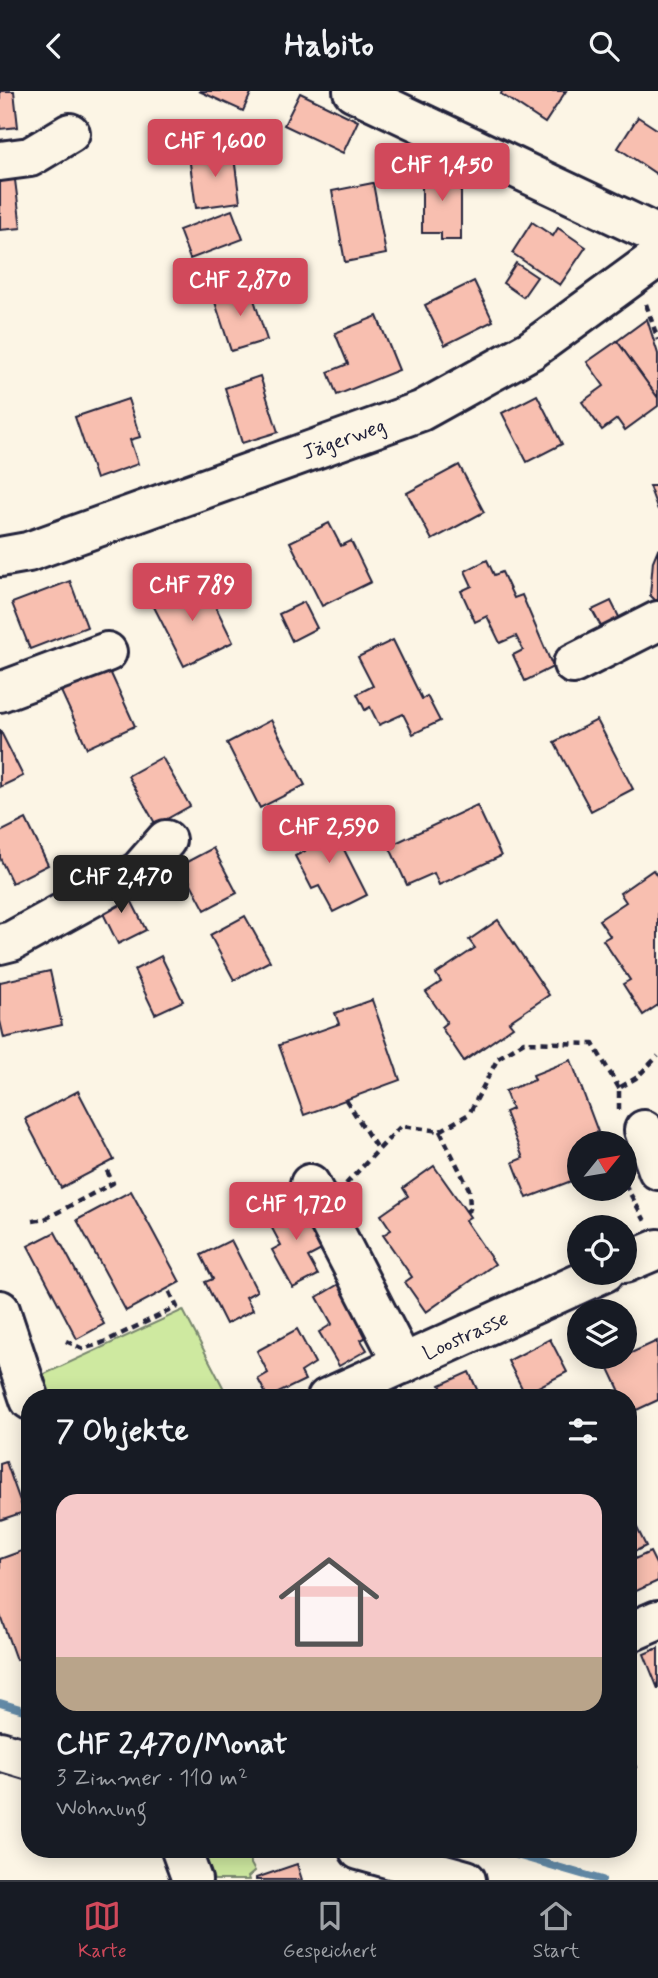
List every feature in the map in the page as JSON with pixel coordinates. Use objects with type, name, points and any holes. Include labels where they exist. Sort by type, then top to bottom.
[{"type":"street","points":[[354,91],[658,235]]},
{"type":"street","points":[[0,161],[30,157],[70,132]]},
{"type":"street","name":"Jägerweg","points":[[0,557],[28,552],[421,411],[531,350],[658,257]]},
{"type":"street","points":[[573,664],[658,621]]},
{"type":"street","points":[[0,692],[107,652]]},
{"type":"street","points":[[0,944],[12,941],[139,871],[166,840]]},
{"type":"street","points":[[632,1123],[658,1170]]},
{"type":"street","points":[[317,1195],[403,1364]]},
{"type":"street","name":"Loostrasse","points":[[347,1389],[576,1285]]},
{"type":"street","points":[[0,1310],[26,1389]]},
{"type":"street","points":[[637,1629],[658,1620]]},
{"type":"street","points":[[0,1751],[21,1757]]},
{"type":"street","points":[[184,1858],[191,1880]]},
{"type":"street","points":[[388,1858],[466,1880]]},
{"type":"path","points":[[317,1195],[378,1150],[401,1126],[440,1131],[469,1114],[498,1058],[524,1042],[593,1044],[619,1088],[632,1123]]},
{"type":"path","points":[[619,1088],[636,1079],[658,1056]]},
{"type":"path","points":[[346,1100],[378,1150]]},
{"type":"path","points":[[440,1131],[469,1189],[470,1209],[466,1212]]},
{"type":"path","points":[[33,1221],[46,1219],[113,1184],[104,1165]]},
{"type":"path","points":[[630,1201],[647,1254]]},
{"type":"path","points":[[66,1341],[83,1349],[102,1343],[177,1307],[168,1288]]},
{"type":"green space","points":[[183,1310],[224,1389],[42,1389],[38,1377]]},
{"type":"green space","points":[[206,1858],[251,1858],[255,1871],[248,1877],[249,1880],[214,1880]]},
{"type":"building","points":[[0,91],[14,91],[18,127],[0,129]]},
{"type":"building","points":[[199,91],[252,91],[243,111]]},
{"type":"building","points":[[502,91],[566,91],[545,123],[501,94]]},
{"type":"building","points":[[300,93],[358,121],[343,153],[284,125]]},
{"type":"building","points":[[638,117],[658,130],[658,175],[618,148]]},
{"type":"building","points":[[233,150],[240,202],[196,208],[189,156]]},
{"type":"building","points":[[422,170],[461,170],[461,240],[441,240],[441,233],[422,233]]},
{"type":"building","points":[[14,172],[21,228],[0,230],[0,173]]},
{"type":"building","points":[[373,183],[386,254],[345,262],[332,191]]},
{"type":"building","points":[[232,210],[243,239],[190,259],[179,230]]},
{"type":"building","points":[[532,222],[553,236],[558,228],[586,247],[560,285],[512,253]]},
{"type":"building","points":[[516,263],[537,277],[523,297],[503,283]]},
{"type":"building","points":[[474,281],[493,321],[445,345],[425,305]]},
{"type":"building","points":[[249,284],[267,340],[231,351],[213,296]]},
{"type":"building","points":[[377,316],[399,370],[337,395],[328,372],[348,364],[335,333]]},
{"type":"building","points":[[647,319],[658,354],[658,398],[617,341]]},
{"type":"building","points":[[617,341],[658,398],[658,406],[625,430],[617,419],[602,430],[582,402],[604,386],[587,362]]},
{"type":"building","points":[[260,376],[278,432],[242,443],[225,388]]},
{"type":"building","points":[[537,395],[562,444],[527,462],[502,413]]},
{"type":"building","points":[[128,399],[140,437],[130,440],[138,464],[96,479],[75,417]]},
{"type":"building","points":[[459,465],[484,512],[432,540],[407,493]]},
{"type":"building","points":[[649,486],[658,486],[658,510]]},
{"type":"building","points":[[329,523],[341,546],[351,541],[371,582],[322,606],[290,542]]},
{"type":"building","points":[[658,549],[658,603],[650,595],[653,561]]},
{"type":"building","points":[[487,560],[494,575],[502,572],[514,598],[522,595],[553,667],[525,681],[513,655],[523,650],[516,636],[500,643],[487,616],[475,622],[461,591],[472,586],[465,571]]},
{"type":"building","points":[[70,581],[87,627],[30,649],[12,603]]},
{"type":"building","points":[[190,581],[199,598],[209,593],[233,642],[184,666],[151,601]]},
{"type":"building","points":[[611,601],[621,621],[603,630],[592,610]]},
{"type":"building","points":[[304,602],[317,628],[292,641],[279,614]]},
{"type":"building","points":[[393,640],[422,699],[427,696],[440,721],[413,734],[403,714],[379,725],[370,707],[365,710],[357,694],[373,686],[358,657]]},
{"type":"building","points":[[108,667],[135,726],[87,748],[60,689]]},
{"type":"building","points":[[271,720],[305,785],[260,808],[227,743]]},
{"type":"building","points":[[597,720],[633,789],[591,811],[554,742]]},
{"type":"building","points":[[0,730],[23,776],[0,787]]},
{"type":"building","points":[[162,757],[190,806],[156,825],[128,776]]},
{"type":"building","points":[[477,805],[501,856],[439,885],[434,873],[407,885],[389,846]]},
{"type":"building","points":[[327,816],[367,895],[333,912],[319,886],[312,889],[295,856],[305,851],[296,832]]},
{"type":"building","points":[[26,819],[48,865],[12,883],[0,858],[0,832]]},
{"type":"building","points":[[213,848],[237,893],[205,910],[181,865]]},
{"type":"building","points":[[653,870],[658,877],[658,1005],[643,1015],[623,984],[630,980],[603,940],[610,936],[599,920],[626,902],[620,893]]},
{"type":"building","points":[[124,886],[146,930],[118,944],[96,899]]},
{"type":"building","points":[[245,916],[270,961],[234,980],[210,935]]},
{"type":"building","points":[[498,920],[549,995],[509,1022],[513,1027],[464,1061],[441,1027],[447,1022],[426,992],[441,982],[436,974],[475,948],[469,940]]},
{"type":"building","points":[[161,956],[183,1001],[155,1014],[134,970]]},
{"type":"building","points":[[50,971],[62,1025],[4,1038],[0,1021],[0,982]]},
{"type":"building","points":[[372,1000],[400,1080],[304,1115],[279,1045],[339,1024],[335,1013]]},
{"type":"building","points":[[571,1060],[598,1131],[567,1131],[567,1183],[527,1198],[513,1162],[523,1158],[505,1112],[512,1109],[505,1091],[535,1080],[533,1075]]},
{"type":"building","points":[[78,1091],[114,1160],[61,1188],[25,1119]]},
{"type":"building","points":[[434,1166],[470,1217],[465,1220],[495,1264],[426,1312],[405,1282],[412,1277],[383,1235],[391,1230],[381,1215],[408,1196],[403,1188]]},
{"type":"building","points":[[131,1191],[180,1282],[126,1311],[77,1220]]},
{"type":"building","points":[[301,1199],[327,1247],[308,1257],[318,1275],[293,1288],[272,1250],[281,1245],[266,1217]]},
{"type":"building","points":[[55,1232],[104,1324],[77,1339],[28,1246]]},
{"type":"building","points":[[231,1240],[257,1291],[246,1297],[253,1310],[226,1324],[205,1282],[213,1279],[201,1255]]},
{"type":"building","points":[[344,1281],[374,1333],[361,1340],[367,1350],[339,1366],[319,1332],[332,1324],[317,1297]]},
{"type":"building","points":[[297,1329],[315,1363],[301,1372],[305,1380],[286,1389],[263,1389],[258,1379],[268,1373],[257,1351]]},
{"type":"building","points":[[550,1339],[567,1372],[535,1389],[522,1389],[508,1361]]},
{"type":"building","points":[[657,1341],[658,1400],[637,1410],[637,1389],[619,1389],[609,1369],[637,1369],[637,1350]]},
{"type":"building","points":[[469,1372],[477,1389],[442,1389],[440,1385]]},
{"type":"building","points":[[6,1462],[21,1504],[21,1513],[0,1520],[0,1464]]},
{"type":"building","points":[[637,1528],[646,1546],[637,1550]]},
{"type":"building","points":[[21,1551],[21,1658],[16,1660],[0,1615],[0,1559]]},
{"type":"building","points":[[650,1552],[658,1568],[658,1581],[637,1591],[637,1558]]},
{"type":"building","points":[[658,1648],[658,1689],[644,1654]]},
{"type":"building","points":[[297,1864],[302,1880],[256,1880],[256,1878]]},
{"type":"waterway","points":[[0,1703],[21,1709]]},
{"type":"waterway","points":[[527,1858],[602,1880]]}]
